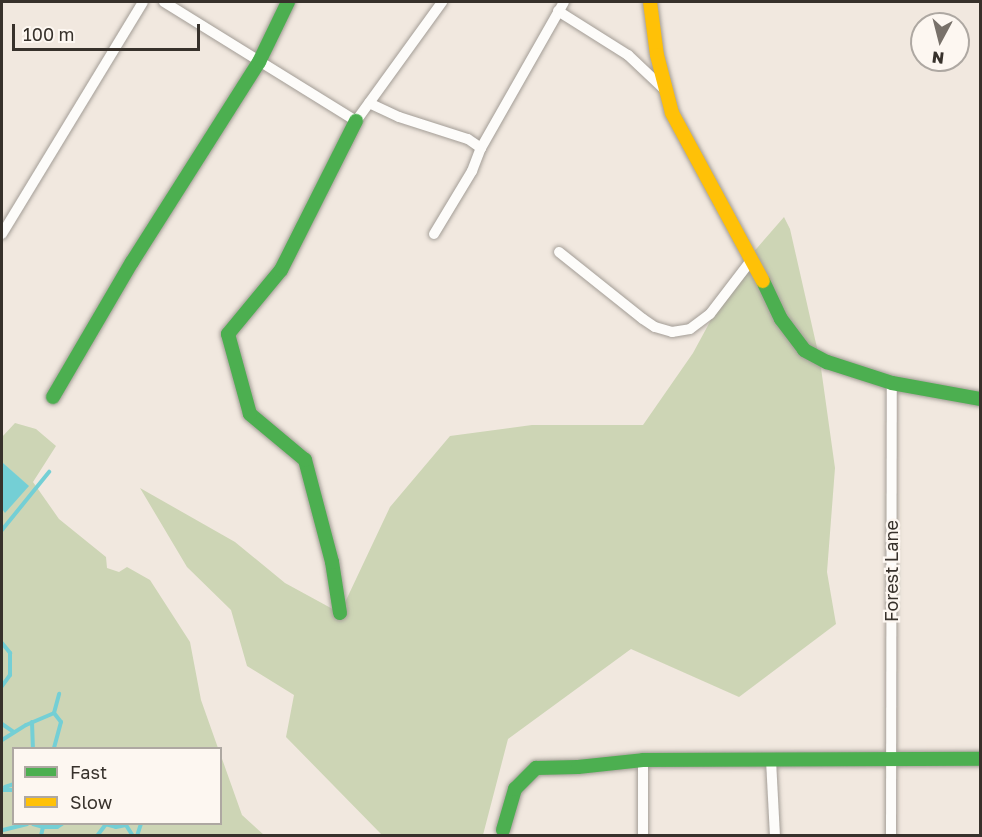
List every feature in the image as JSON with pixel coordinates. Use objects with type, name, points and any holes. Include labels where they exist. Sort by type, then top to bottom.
[{"type":"street","points":[[2,234],[143,2]]},
{"type":"street","points":[[164,2],[356,121]]},
{"type":"street","points":[[53,397],[132,262],[259,62],[288,2]]},
{"type":"street","points":[[340,613],[332,562],[305,460],[250,414],[228,334],[281,270],[356,121],[442,2]]},
{"type":"street","points":[[650,2],[657,56],[672,113],[752,259],[781,319],[804,350],[827,362],[891,383],[981,399]]},
{"type":"street","points":[[434,234],[472,171],[482,148],[561,7],[628,55],[665,90]]},
{"type":"street","points":[[369,103],[399,117],[468,139],[482,148]]},
{"type":"street","points":[[559,252],[643,319],[655,327],[672,332],[690,329],[710,314],[752,259]]},
{"type":"street","name":"Forest Lane","points":[[891,383],[891,836]]},
{"type":"street","points":[[503,830],[514,789],[536,768],[578,767],[643,760],[981,759]]},
{"type":"street","points":[[643,760],[644,836]]},
{"type":"street","points":[[771,760],[775,836]]},
{"type":"green space","points":[[784,217],[790,229],[820,361],[835,468],[827,572],[836,624],[739,697],[631,649],[508,739],[483,835],[382,835],[286,737],[294,695],[247,666],[231,610],[187,567],[140,488],[235,542],[285,583],[340,613],[390,507],[450,436],[532,425],[643,425],[693,353],[738,270]]},
{"type":"green space","points":[[15,423],[36,429],[56,446],[33,482],[59,519],[106,557],[107,568],[119,572],[127,567],[150,580],[190,642],[201,700],[218,747],[12,747],[12,825],[222,825],[222,759],[242,815],[264,835],[2,835],[2,509],[5,512],[28,486],[2,462],[2,437]]},
{"type":"water","points":[[2,462],[29,486],[5,513],[2,509]]},
{"type":"waterway","points":[[2,530],[49,472]]},
{"type":"waterway","points":[[2,643],[10,653],[10,675],[2,686]]},
{"type":"waterway","points":[[54,747],[61,722],[54,713],[59,694]]},
{"type":"waterway","points":[[2,740],[26,725],[54,713]]},
{"type":"waterway","points":[[32,722],[33,747]]},
{"type":"waterway","points":[[2,724],[14,732]]},
{"type":"waterway","points":[[5,787],[12,785]]},
{"type":"waterway","points":[[2,790],[12,790]]},
{"type":"waterway","points":[[3,830],[23,825]]},
{"type":"waterway","points":[[36,825],[43,827],[41,836]]},
{"type":"waterway","points":[[43,827],[60,825]]},
{"type":"waterway","points":[[97,836],[105,825]]},
{"type":"waterway","points":[[109,825],[116,827],[126,825]]},
{"type":"waterway","points":[[126,825],[133,836]]},
{"type":"waterway","points":[[137,836],[141,825]]},
{"type":"traffic: fast","points":[[53,397],[132,262],[259,62],[288,2]]},
{"type":"traffic: fast","points":[[340,613],[332,562],[305,460],[250,414],[228,334],[281,270],[356,121]]},
{"type":"traffic: fast","points":[[763,281],[781,319],[804,350],[827,362],[892,383],[980,399]]},
{"type":"traffic: fast","points":[[503,830],[515,789],[536,768],[578,767],[643,760],[980,759]]},
{"type":"traffic: slow","points":[[650,2],[657,55],[672,113],[763,281]]}]
